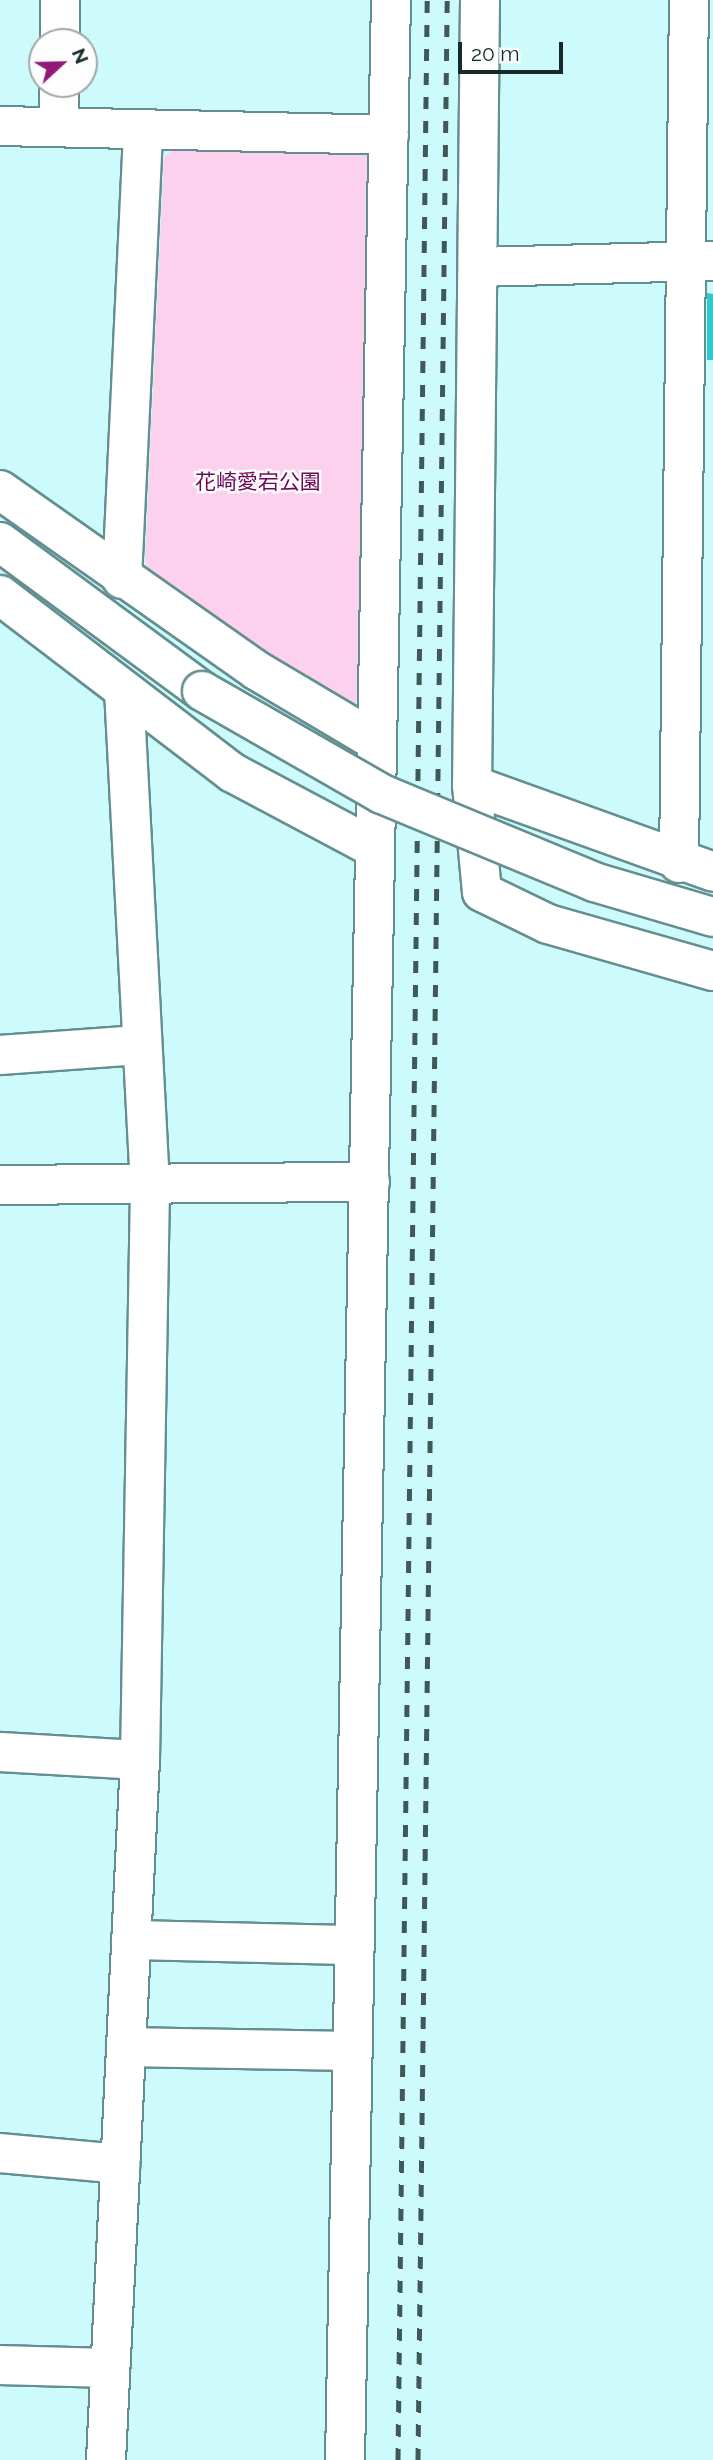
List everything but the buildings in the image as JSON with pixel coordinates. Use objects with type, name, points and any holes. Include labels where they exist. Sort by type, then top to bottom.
[{"type":"street","points":[[60,0],[60,28]]},
{"type":"street","points":[[345,2460],[350,1945],[370,1182],[374,848],[372,739],[379,667],[391,0]]},
{"type":"street","points":[[480,0],[471,785],[482,892],[548,924],[713,971]]},
{"type":"street","points":[[471,785],[696,867],[698,261],[690,0]]},
{"type":"street","points":[[59,98],[59,125]]},
{"type":"street","points":[[0,126],[59,125],[143,130],[389,135]]},
{"type":"street","points":[[122,579],[143,130]]},
{"type":"street","points":[[478,267],[698,261]]},
{"type":"street","points":[[0,490],[122,579],[372,739]]},
{"type":"street","points":[[0,542],[202,691],[382,794],[594,882],[713,917]]},
{"type":"street","points":[[0,595],[124,694],[233,773],[374,848]]},
{"type":"street","points":[[106,2460],[140,1760],[150,1186],[138,1045],[124,694]]},
{"type":"street","points":[[0,1055],[138,1045]]},
{"type":"street","points":[[0,1185],[150,1186],[370,1182]]},
{"type":"street","points":[[0,1752],[140,1760]]},
{"type":"street","points":[[131,1940],[350,1945]]},
{"type":"street","points":[[126,2048],[349,2051]]},
{"type":"street","points":[[0,2153],[120,2164]]},
{"type":"street","points":[[0,2365],[110,2368]]},
{"type":"green space","name":"花崎愛宕公園","points":[[360,147],[369,157],[366,697],[344,709],[153,581],[145,561],[164,157],[176,148]]},
{"type":"railway","points":[[398,2460],[427,0]]},
{"type":"railway","points":[[418,2460],[447,0]]}]
